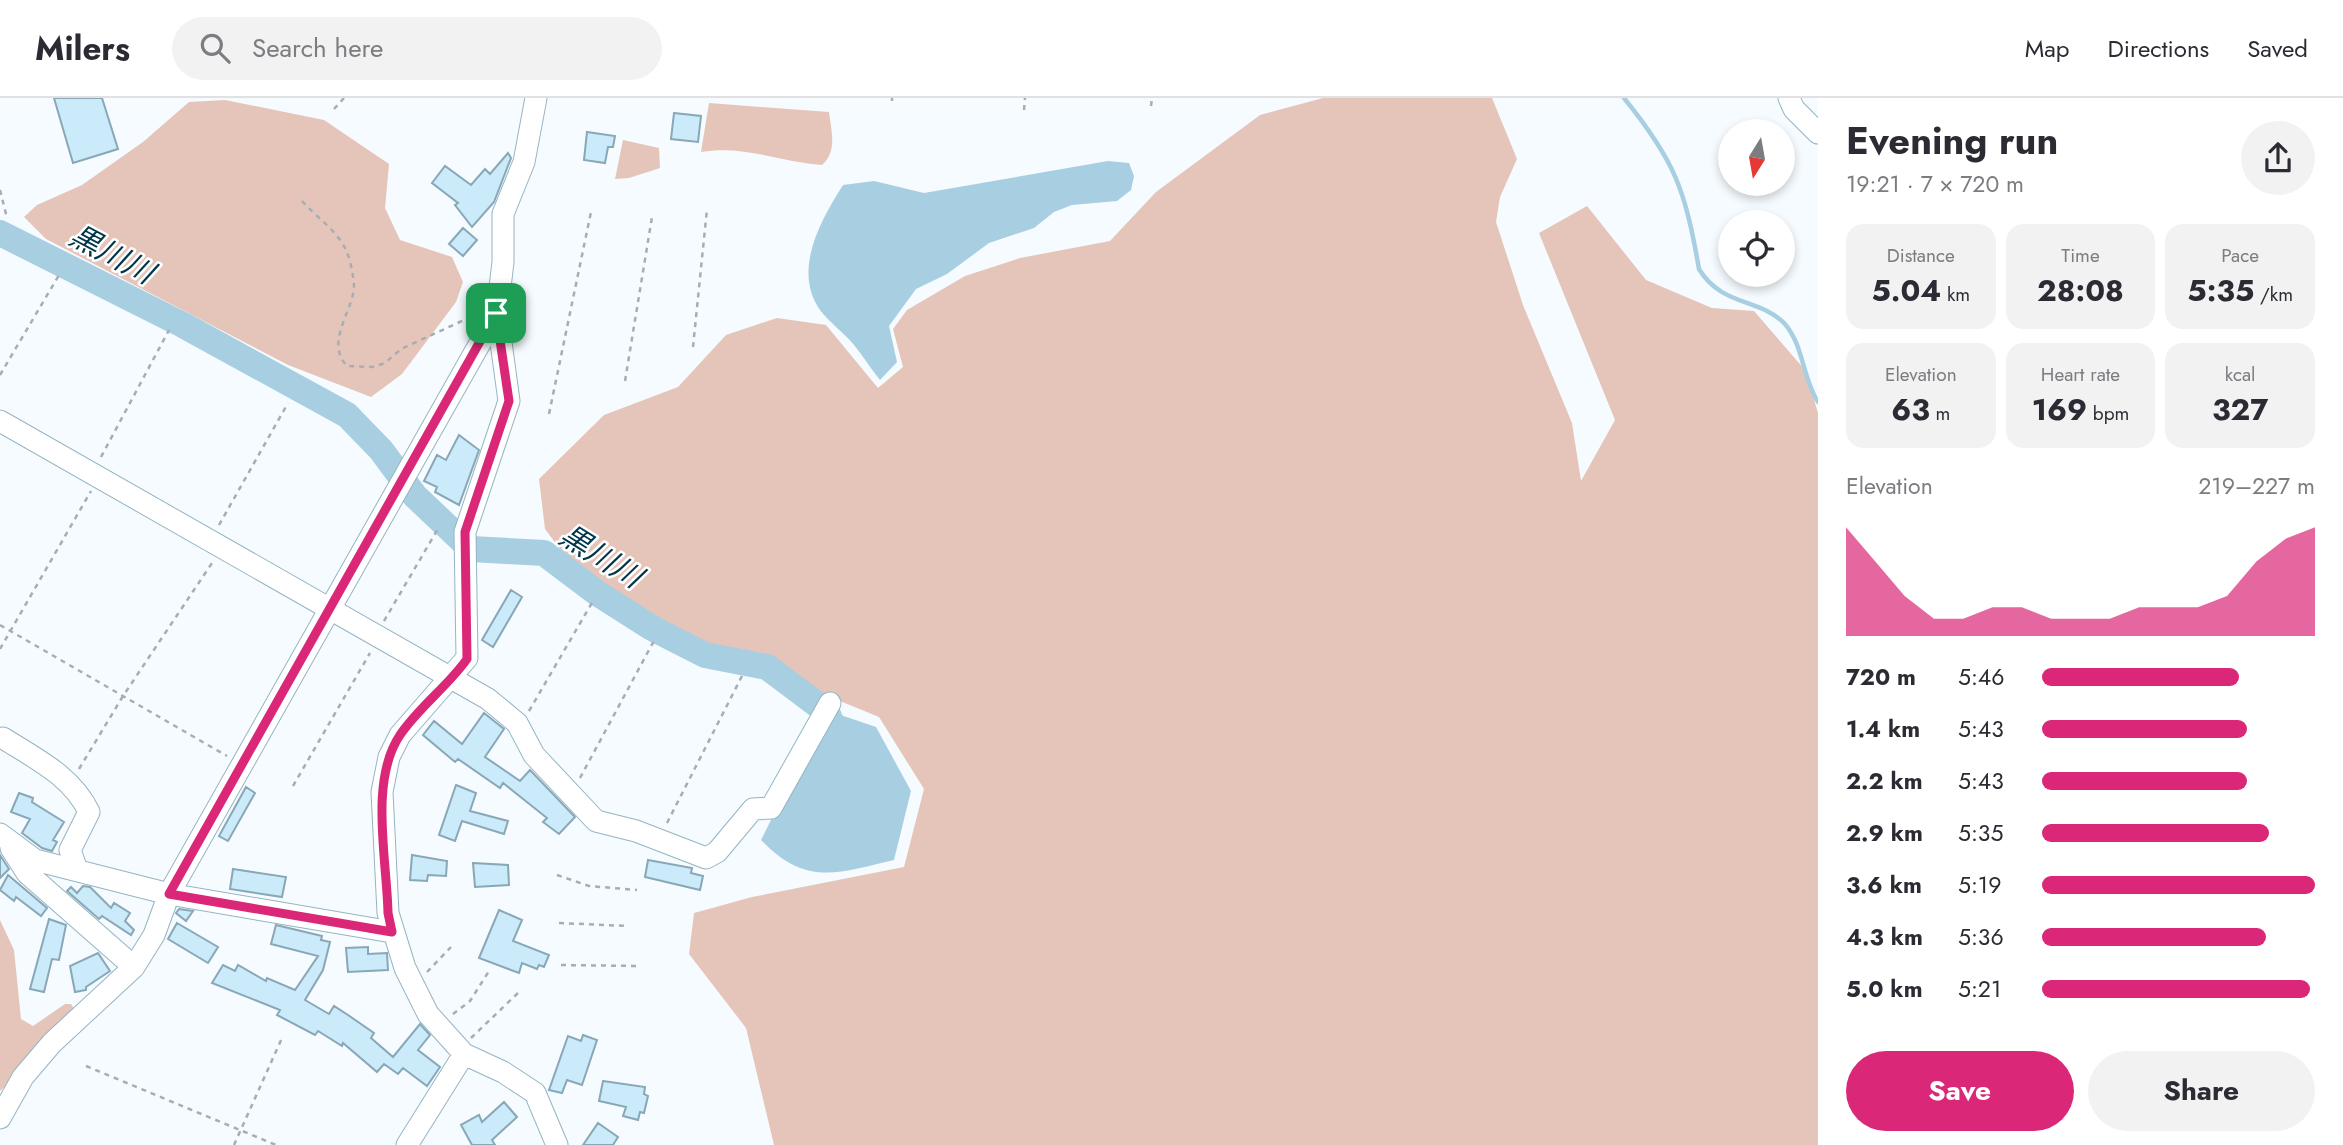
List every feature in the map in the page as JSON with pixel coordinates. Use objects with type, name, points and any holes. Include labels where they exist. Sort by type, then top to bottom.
[{"type":"street","points":[[536,98],[524,162],[503,214],[503,262],[497,309],[509,401],[465,532],[467,659],[400,735],[389,757],[382,792],[388,913],[392,932],[418,996],[428,1014],[463,1050],[535,1093],[556,1145]]},
{"type":"street","points":[[1789,98],[1794,109],[1818,133]]},
{"type":"street","points":[[0,1118],[23,1077],[52,1043],[134,967],[154,935],[169,894],[497,309]]},
{"type":"street","points":[[0,421],[488,699],[517,723],[534,755],[596,821],[636,831],[706,858],[717,852],[753,809],[771,808],[830,703]]},
{"type":"street","points":[[3,738],[68,780],[82,797],[89,812],[70,850],[77,870]]},
{"type":"street","points":[[2,836],[35,860],[169,894],[392,932]]},
{"type":"street","points":[[2,836],[27,873],[134,967]]},
{"type":"street","points":[[407,1145],[463,1050]]},
{"type":"path","points":[[334,109],[344,98]]},
{"type":"path","points":[[1024,110],[1025,98]]},
{"type":"path","points":[[1151,106],[1152,98]]},
{"type":"path","points":[[0,190],[7,218]]},
{"type":"path","points":[[302,201],[335,234],[349,257],[354,288],[340,332],[339,346],[347,366],[373,367],[385,363],[401,349],[497,309]]},
{"type":"path","points":[[693,347],[707,209]]},
{"type":"path","points":[[549,414],[592,212]]},
{"type":"path","points":[[625,381],[652,217]]},
{"type":"path","points":[[0,375],[60,275]]},
{"type":"path","points":[[96,467],[169,330]]},
{"type":"path","points":[[214,534],[288,403]]},
{"type":"path","points":[[0,649],[95,484]]},
{"type":"path","points":[[380,629],[439,527]]},
{"type":"path","points":[[74,778],[123,696],[218,554]]},
{"type":"path","points":[[524,720],[593,601]]},
{"type":"path","points":[[0,625],[233,760]]},
{"type":"path","points":[[580,779],[656,637]]},
{"type":"path","points":[[293,786],[374,647]]},
{"type":"path","points":[[667,823],[742,676]]},
{"type":"path","points":[[557,875],[589,886],[637,890]]},
{"type":"path","points":[[559,923],[628,926]]},
{"type":"path","points":[[426,973],[451,947]]},
{"type":"path","points":[[561,965],[637,966]]},
{"type":"path","points":[[452,1016],[470,1000],[489,971]]},
{"type":"path","points":[[463,1050],[519,992]]},
{"type":"path","points":[[234,1145],[282,1038]]},
{"type":"path","points":[[86,1066],[276,1145]]},
{"type":"shaded area","points":[[1323,98],[1492,98],[1517,159],[1500,197],[1496,222],[1523,305],[1572,423],[1581,481],[1615,420],[1539,233],[1587,206],[1646,280],[1712,308],[1754,311],[1805,370],[1818,413],[1818,1145],[774,1145],[746,1028],[689,954],[694,913],[752,897],[904,867],[924,789],[879,717],[818,692],[775,660],[715,652],[578,573],[545,529],[539,479],[604,415],[678,387],[726,335],[777,318],[826,325],[878,388],[903,367],[893,329],[907,310],[965,276],[1020,258],[1110,241],[1156,192],[1260,115]]},
{"type":"shaded area","points":[[225,100],[324,120],[389,164],[385,208],[400,240],[452,257],[463,282],[456,302],[402,374],[371,397],[288,365],[46,239],[24,217],[37,205],[82,185],[143,142],[189,102]]},
{"type":"shaded area","points":[[709,103],[829,112],[832,140],[830,153],[822,165],[748,152],[701,152]]},
{"type":"shaded area","points":[[623,140],[659,148],[660,168],[629,178],[615,179]]},
{"type":"shaded area","points":[[0,920],[14,950],[21,1019],[33,1026],[65,1004],[71,1004],[75,1010],[18,1075],[0,1091]]},
{"type":"water","points":[[1108,161],[1129,163],[1134,176],[1131,190],[1117,201],[1072,205],[1054,212],[1034,228],[989,243],[947,274],[916,289],[889,326],[897,362],[880,380],[854,345],[820,310],[812,295],[809,262],[813,246],[826,214],[843,185],[874,181],[924,193]]},
{"type":"water","points":[[826,710],[876,727],[911,791],[894,860],[839,872],[808,870],[777,855],[761,840]]},
{"type":"building","points":[[54,98],[102,98],[118,149],[73,163]]},
{"type":"building","points":[[674,113],[701,116],[698,142],[671,139]]},
{"type":"building","points":[[587,132],[615,136],[613,147],[608,147],[605,163],[584,160]]},
{"type":"building","points":[[508,153],[511,158],[494,202],[472,227],[455,205],[458,203],[432,183],[445,166],[471,185],[485,169],[490,174]]},
{"type":"building","points":[[463,228],[477,240],[463,256],[449,244]]},
{"type":"building","points":[[459,435],[479,450],[459,505],[435,492],[437,487],[424,481],[437,455],[446,460]]},
{"type":"building","points":[[511,590],[522,597],[493,647],[482,640]]},
{"type":"building","points":[[484,713],[504,729],[485,757],[520,781],[530,770],[575,817],[559,834],[543,822],[547,818],[503,783],[500,788],[458,759],[455,762],[423,735],[434,721],[462,744]]},
{"type":"building","points":[[456,785],[476,793],[470,811],[508,821],[504,834],[462,821],[455,841],[439,835]]},
{"type":"building","points":[[246,787],[255,793],[228,841],[219,836]]},
{"type":"building","points":[[19,793],[33,798],[32,802],[64,822],[53,840],[57,842],[52,851],[42,848],[22,833],[30,819],[11,812]]},
{"type":"building","points":[[0,855],[9,869],[0,878]]},
{"type":"building","points":[[412,855],[447,861],[446,876],[428,875],[427,881],[410,880]]},
{"type":"building","points":[[648,860],[692,868],[691,873],[703,876],[700,890],[645,877]]},
{"type":"building","points":[[473,863],[508,865],[509,885],[475,887]]},
{"type":"building","points":[[233,869],[286,877],[282,897],[230,889]]},
{"type":"building","points":[[8,875],[47,908],[41,916],[16,897],[14,901],[0,890]]},
{"type":"building","points":[[83,886],[90,887],[111,908],[114,903],[130,913],[125,921],[134,930],[131,935],[102,916],[99,919],[67,891],[71,887],[77,893]]},
{"type":"building","points":[[179,909],[193,911],[186,921],[176,913]]},
{"type":"building","points":[[499,910],[522,920],[513,941],[549,955],[544,967],[539,965],[537,969],[522,963],[519,973],[479,958]]},
{"type":"building","points":[[49,919],[66,925],[59,960],[52,959],[44,992],[30,989]]},
{"type":"building","points":[[177,923],[218,947],[208,963],[168,939]]},
{"type":"building","points":[[276,925],[322,936],[321,940],[330,942],[323,970],[305,1000],[329,1014],[334,1006],[348,1015],[374,1033],[371,1038],[393,1057],[420,1024],[430,1035],[418,1050],[440,1067],[427,1086],[403,1068],[398,1074],[384,1064],[377,1072],[343,1043],[342,1046],[318,1031],[315,1035],[277,1015],[280,1010],[212,983],[223,965],[235,971],[238,965],[266,981],[267,978],[295,990],[318,956],[271,944]]},
{"type":"building","points":[[368,947],[368,954],[387,953],[388,970],[348,972],[346,948]]},
{"type":"building","points":[[98,953],[110,971],[86,987],[86,990],[75,992],[70,966]]},
{"type":"building","points":[[583,1035],[597,1040],[582,1085],[567,1080],[562,1093],[549,1090],[568,1036],[581,1041]]},
{"type":"building","points":[[603,1081],[645,1087],[644,1094],[648,1096],[644,1113],[640,1112],[638,1120],[623,1116],[626,1107],[599,1101]]},
{"type":"building","points":[[504,1102],[517,1117],[492,1140],[495,1145],[472,1145],[461,1125],[479,1115],[482,1122]]},
{"type":"building","points":[[598,1123],[618,1137],[613,1145],[583,1145]]},
{"type":"waterway","points":[[1624,98],[1655,140],[1675,177],[1689,217],[1699,269],[1718,290],[1775,315],[1784,323],[1796,341],[1818,402]]},
{"type":"waterway","name":"黒川川","points":[[0,233],[183,325],[347,415],[381,450],[415,496],[471,549],[544,553],[597,593],[652,628],[705,655],[767,667],[827,712],[836,734]]},
{"type":"route","points":[[496,313],[509,401],[505,420],[465,532],[467,659],[400,735],[389,757],[382,792],[388,913],[392,932],[169,894],[496,313]]}]
